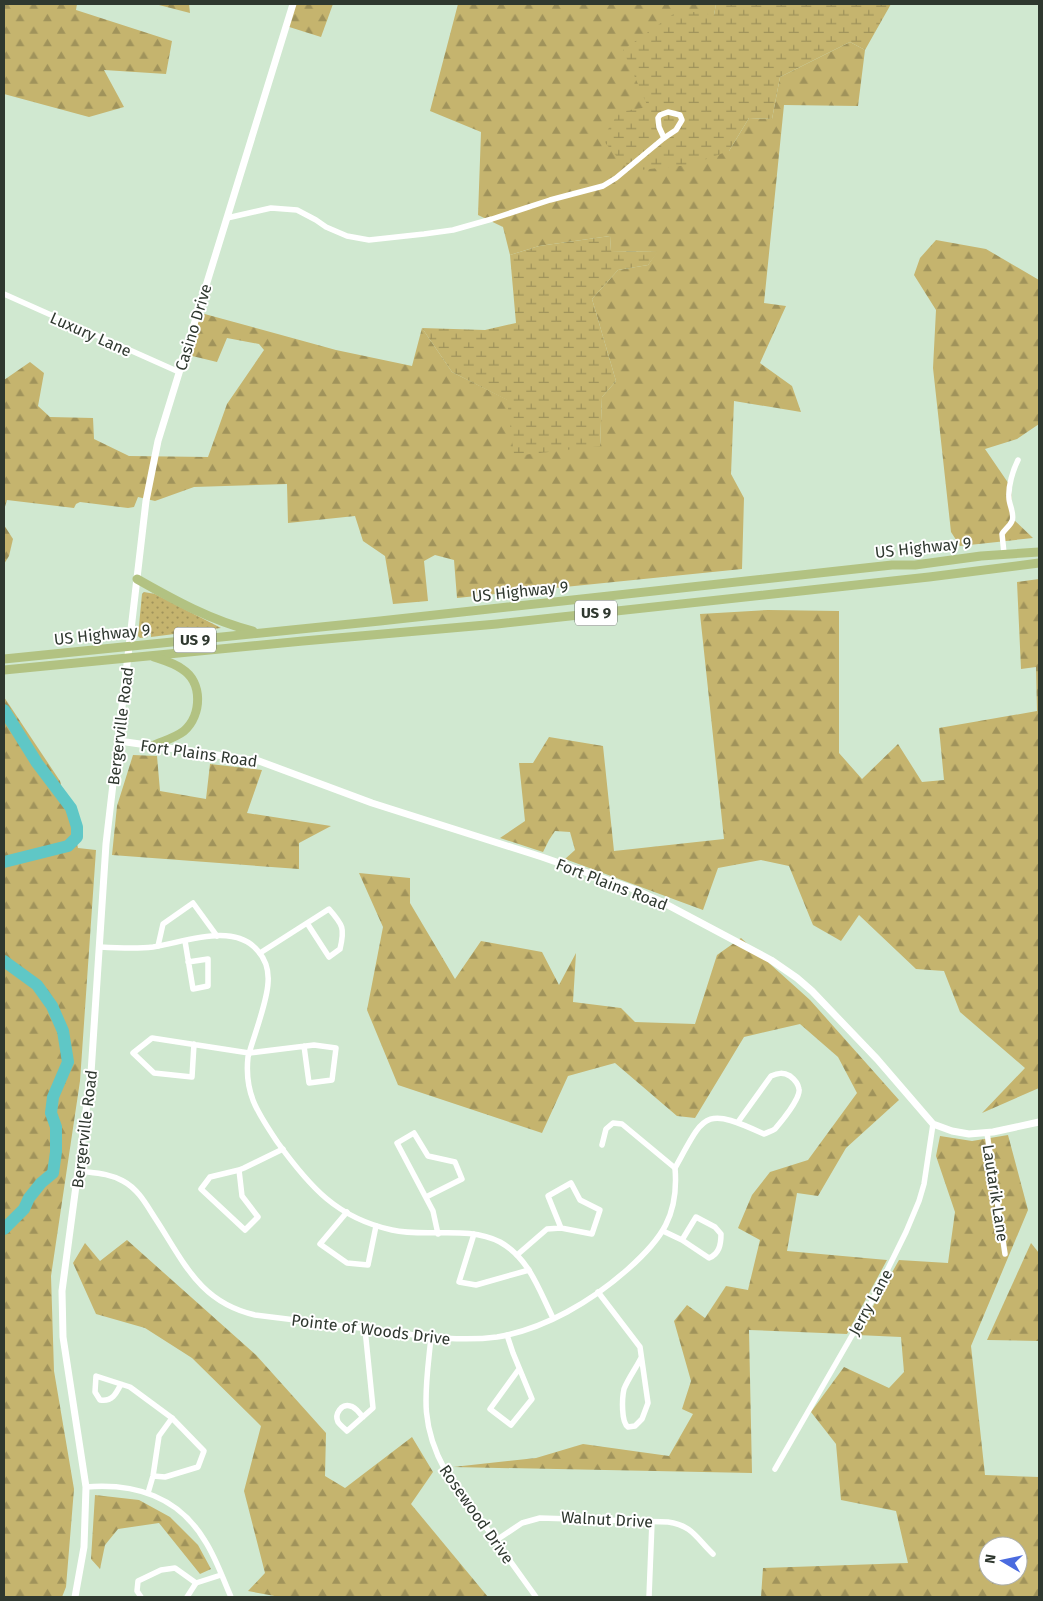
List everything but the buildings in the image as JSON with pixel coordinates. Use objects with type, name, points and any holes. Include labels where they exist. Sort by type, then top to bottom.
[{"type":"highway","name":"US Highway 9","points":[[4,659],[915,565],[1004,554],[1039,552]]},
{"type":"highway","name":"US Highway 9","points":[[4,670],[497,624],[916,579],[1039,563]]},
{"type":"highway","points":[[137,579],[208,616],[260,633]]},
{"type":"highway","points":[[151,656],[182,669],[188,674],[196,685],[198,701],[194,716],[184,730],[152,746]]},
{"type":"street","name":"Casino Drive","points":[[128,658],[146,501],[158,441],[293,4]]},
{"type":"street","points":[[227,218],[271,208],[297,210],[326,227],[347,236],[369,240],[453,230],[603,186],[616,178],[676,130],[682,123],[680,115],[668,112],[659,116],[659,127],[664,138]]},
{"type":"street","name":"Luxury Lane","points":[[4,294],[179,372]]},
{"type":"street","points":[[1004,554],[1002,534],[1013,518],[1009,489],[1018,460]]},
{"type":"street","name":"Bergerville Road","points":[[75,1597],[84,1547],[86,1487],[66,1359],[62,1316],[64,1267],[90,1090],[106,844],[128,658]]},
{"type":"street","name":"Fort Plains Road","points":[[118,741],[259,761],[372,803],[595,875],[662,902],[771,960],[797,978],[812,991],[871,1053],[933,1124]]},
{"type":"street","points":[[158,946],[163,924],[193,903],[217,936]]},
{"type":"street","points":[[260,952],[329,909],[342,924],[344,934],[340,949],[329,957],[307,923]]},
{"type":"street","points":[[100,947],[138,948],[217,936],[238,937],[247,941],[260,952],[266,964],[268,984],[249,1053],[247,1082],[252,1101],[262,1119],[300,1174],[327,1199],[347,1212],[376,1226],[404,1233],[474,1234],[499,1242],[517,1255],[529,1270],[552,1318]]},
{"type":"street","points":[[184,941],[193,990],[208,986],[208,959],[188,962]]},
{"type":"street","points":[[194,1044],[192,1077],[154,1073],[133,1052],[152,1038],[194,1044],[249,1053],[304,1046],[314,1045],[336,1048],[332,1080],[309,1083],[304,1046]]},
{"type":"street","points":[[602,1146],[606,1129],[612,1123],[622,1124],[675,1168],[696,1129],[705,1120],[716,1117],[738,1122],[764,1134],[773,1130],[783,1120],[798,1096],[799,1089],[795,1080],[786,1074],[778,1073],[771,1076],[738,1122]]},
{"type":"street","points":[[933,1124],[963,1133],[987,1133],[1039,1122]]},
{"type":"street","name":"Jerry Lane","points":[[775,1468],[873,1299],[906,1232],[924,1184],[933,1124]]},
{"type":"street","points":[[426,1197],[462,1179],[455,1162],[428,1156],[414,1133],[397,1143],[433,1211],[438,1234]]},
{"type":"street","name":"Lautarik Lane","points":[[987,1133],[1005,1254]]},
{"type":"street","points":[[239,1170],[242,1196],[258,1217],[245,1230],[201,1190],[210,1177],[239,1170],[283,1149]]},
{"type":"street","name":"Pointe of Woods Drive","points":[[79,1171],[111,1176],[124,1181],[134,1189],[145,1202],[198,1282],[221,1302],[243,1312],[431,1337],[474,1339],[507,1334],[552,1318],[598,1292],[635,1263],[663,1231],[674,1205],[675,1168]]},
{"type":"street","points":[[517,1255],[547,1230],[561,1228],[592,1234],[600,1210],[580,1200],[572,1183],[548,1196],[561,1228]]},
{"type":"street","points":[[347,1212],[320,1244],[346,1263],[368,1265],[376,1226]]},
{"type":"street","points":[[663,1231],[682,1240],[709,1258],[715,1256],[721,1245],[721,1234],[715,1227],[696,1217],[682,1240]]},
{"type":"street","points":[[474,1234],[459,1282],[476,1285],[529,1270]]},
{"type":"street","points":[[598,1292],[640,1347],[642,1358],[648,1403],[642,1419],[635,1426],[628,1427],[623,1419],[624,1390],[642,1358]]},
{"type":"street","points":[[363,1417],[350,1406],[344,1406],[339,1410],[337,1416],[338,1422],[347,1431],[374,1408],[365,1329]]},
{"type":"street","points":[[507,1334],[532,1399],[511,1425],[490,1408],[519,1369]]},
{"type":"street","name":"Rosewood Drive","points":[[431,1337],[425,1400],[426,1419],[431,1439],[445,1470],[536,1597]]},
{"type":"street","points":[[121,1384],[113,1398],[107,1401],[100,1400],[95,1392],[96,1376],[121,1384],[130,1387],[172,1418],[204,1451],[198,1467],[165,1477],[153,1476]]},
{"type":"street","points":[[148,1493],[153,1476],[159,1436],[172,1418]]},
{"type":"street","points":[[86,1487],[113,1486],[131,1488],[148,1493],[170,1504],[194,1524],[206,1542],[231,1597]]},
{"type":"street","name":"Walnut Drive","points":[[495,1541],[522,1524],[540,1518],[677,1523],[688,1528],[713,1554]]},
{"type":"street","points":[[649,1597],[652,1522]]},
{"type":"street","points":[[141,1597],[137,1591],[138,1581],[161,1570],[176,1568],[196,1583]]},
{"type":"street","points":[[187,1597],[196,1583],[221,1575]]},
{"type":"green space","points":[[4,4],[77,4],[76,10],[172,41],[166,74],[104,70],[124,107],[89,117],[4,94]]},
{"type":"green space","points":[[155,4],[189,4],[190,13]]},
{"type":"green space","points":[[293,4],[333,4],[321,37],[286,26]]},
{"type":"green space","points":[[458,4],[716,4],[714,15],[729,151],[749,118],[772,119],[780,77],[850,42],[865,50],[858,106],[784,105],[764,303],[786,306],[760,363],[792,386],[801,412],[734,401],[731,474],[744,498],[742,569],[457,598],[454,560],[435,555],[424,561],[428,601],[393,604],[385,556],[363,541],[355,516],[288,523],[287,484],[194,487],[155,501],[138,497],[134,507],[128,508],[80,502],[74,508],[7,500],[4,510],[4,380],[30,362],[44,373],[38,406],[50,417],[93,418],[94,439],[129,456],[208,457],[227,404],[264,350],[259,344],[227,338],[217,362],[188,355],[201,313],[336,350],[412,366],[422,328],[452,372],[600,446],[602,397],[616,381],[592,299],[618,270],[648,265],[657,252],[611,251],[610,236],[539,246],[510,255],[503,227],[478,215],[481,132],[430,111]]},
{"type":"green space","points":[[716,4],[891,4],[865,50],[850,42],[780,77],[772,119],[749,118],[729,151],[690,165],[629,171],[602,139],[619,112],[648,107],[623,50],[679,10],[714,15]]},
{"type":"green space","points":[[610,236],[611,251],[658,252],[648,265],[618,270],[592,299],[616,381],[602,397],[600,446],[514,456],[507,400],[452,372],[422,328],[485,330],[516,323],[510,255],[539,246]]},
{"type":"green space","points":[[936,240],[986,249],[1039,280],[1039,424],[1017,439],[985,449],[1011,487],[1013,519],[1033,538],[960,546],[951,532],[933,368],[936,310],[914,275],[920,258]]},
{"type":"green space","points":[[4,525],[13,539],[9,556],[4,564]]},
{"type":"green space","points":[[1039,579],[1039,1088],[982,1113],[1025,1068],[960,1012],[944,971],[916,969],[859,915],[841,941],[813,925],[789,866],[761,860],[718,868],[703,910],[565,859],[575,850],[570,832],[555,831],[543,852],[500,838],[525,821],[519,763],[533,763],[549,737],[603,746],[614,851],[724,839],[700,614],[768,610],[839,611],[839,753],[862,779],[898,744],[922,782],[944,780],[939,728],[1037,711],[1036,667],[1021,669],[1017,582]]},
{"type":"green space","points":[[144,592],[155,594],[221,628],[151,637],[151,634],[147,634],[148,637],[140,638],[138,636],[142,594]]},
{"type":"green space","points":[[4,697],[60,781],[78,848],[96,850],[80,1081],[51,1276],[54,1371],[74,1489],[66,1587],[62,1597],[4,1597]]},
{"type":"green space","points":[[133,755],[157,756],[160,791],[206,799],[210,764],[262,770],[247,813],[331,826],[299,843],[299,869],[112,855],[117,806]]},
{"type":"green space","points":[[359,873],[410,878],[410,903],[455,979],[481,941],[542,952],[559,985],[576,953],[573,1002],[621,1008],[635,1022],[695,1024],[717,955],[741,938],[810,1000],[899,1100],[846,1148],[818,1196],[797,1193],[787,1251],[887,1260],[847,1334],[749,1330],[752,1473],[453,1467],[536,1458],[583,1444],[669,1456],[693,1414],[682,1409],[691,1381],[674,1321],[687,1305],[705,1318],[726,1286],[748,1290],[760,1240],[738,1228],[752,1195],[770,1172],[808,1160],[857,1093],[838,1057],[800,1024],[744,1037],[695,1118],[677,1116],[615,1063],[568,1076],[542,1133],[398,1085],[367,1010],[383,927]]},
{"type":"green space","points":[[1008,1135],[1028,1210],[971,1346],[985,1475],[1039,1477],[1039,1597],[761,1597],[763,1568],[908,1563],[896,1511],[841,1500],[836,1444],[811,1412],[844,1367],[889,1388],[904,1372],[901,1337],[857,1335],[899,1260],[948,1263],[955,1212],[936,1156],[940,1136],[972,1141]]},
{"type":"green space","points":[[127,1240],[256,1355],[326,1433],[325,1476],[345,1488],[412,1437],[433,1472],[411,1504],[488,1597],[280,1597],[248,1591],[265,1573],[244,1491],[261,1426],[192,1358],[145,1328],[96,1314],[73,1263],[85,1243],[100,1261]]},
{"type":"green space","points":[[1031,1243],[1039,1253],[1039,1341],[987,1340]]},
{"type":"green space","points":[[95,1495],[139,1500],[170,1517],[198,1545],[211,1569],[200,1574],[159,1523],[118,1529],[105,1545],[100,1569],[91,1559]]},
{"type":"waterway","points":[[4,710],[37,763],[71,808],[77,827],[77,837],[68,846],[4,862]]},
{"type":"waterway","points":[[4,961],[37,985],[52,1006],[63,1031],[68,1062],[53,1097],[51,1113],[56,1127],[56,1152],[53,1173],[41,1183],[29,1198],[24,1209],[4,1229]]}]
